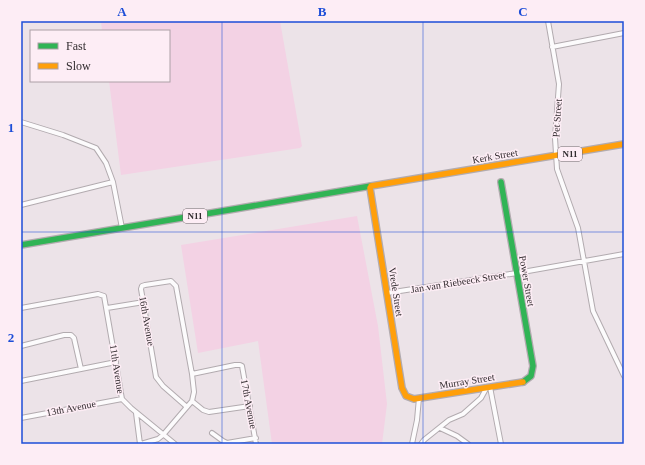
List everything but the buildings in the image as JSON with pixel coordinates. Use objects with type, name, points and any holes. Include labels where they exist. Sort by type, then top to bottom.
[{"type":"main road","name":"Kerk Street","points":[[370,188],[624,144]]},
{"type":"main road","name":"Power Street","points":[[501,182],[533,366],[533,375],[528,380]]},
{"type":"main road","name":"N11","points":[[21,246],[370,188]]},
{"type":"main road","name":"Vrede Street","points":[[370,188],[402,388],[404,393],[409,397]]},
{"type":"main road","name":"Murray Street","points":[[409,397],[418,398],[528,380]]},
{"type":"street","name":"Pet Street","points":[[548,21],[559,84],[556,156],[559,178],[578,228],[594,316],[624,376]]},
{"type":"street","points":[[552,47],[624,33]]},
{"type":"street","points":[[21,122],[63,135],[96,148],[106,163],[113,182],[122,228]]},
{"type":"street","points":[[21,205],[113,182]]},
{"type":"street","name":"Jan van Riebeeck Street","points":[[387,293],[517,273],[624,254]]},
{"type":"street","name":"16th Avenue","points":[[187,407],[163,386],[156,377],[141,289],[144,285],[168,281],[175,284],[192,374],[194,392],[192,401]]},
{"type":"street","name":"11th Avenue","points":[[21,308],[98,294],[105,297],[122,398],[136,412],[175,444]]},
{"type":"street","points":[[107,308],[144,302]]},
{"type":"street","points":[[21,346],[64,335],[71,335],[74,338],[81,369]]},
{"type":"street","points":[[21,381],[116,362]]},
{"type":"street","name":"17th Avenue","points":[[192,374],[232,365],[240,365],[242,368],[250,406],[256,444]]},
{"type":"street","points":[[421,444],[449,420],[463,414],[478,401],[489,387]]},
{"type":"street","points":[[489,387],[501,444]]},
{"type":"street","name":"13th Avenue","points":[[21,418],[122,398]]},
{"type":"street","points":[[412,444],[417,420],[418,398]]},
{"type":"street","points":[[136,412],[141,444],[158,439],[163,435],[192,401],[203,410],[209,412],[250,406]]},
{"type":"street","points":[[440,428],[457,436],[468,444]]},
{"type":"street","points":[[212,433],[227,443],[256,438]]},
{"type":"shaded area","points":[[101,21],[280,21],[302,146],[300,148],[121,175],[109,82],[170,82],[170,30],[102,30]]},
{"type":"shaded area","points":[[357,216],[378,326],[387,404],[382,444],[272,444],[258,341],[198,353],[181,245]]},
{"type":"traffic: fast","points":[[501,182],[533,366],[531,376],[523,382]]},
{"type":"traffic: fast","points":[[21,245],[371,186]]},
{"type":"traffic: slow","points":[[371,186],[624,144]]},
{"type":"traffic: slow","points":[[370,188],[402,388],[406,396],[414,399],[523,382]]}]
